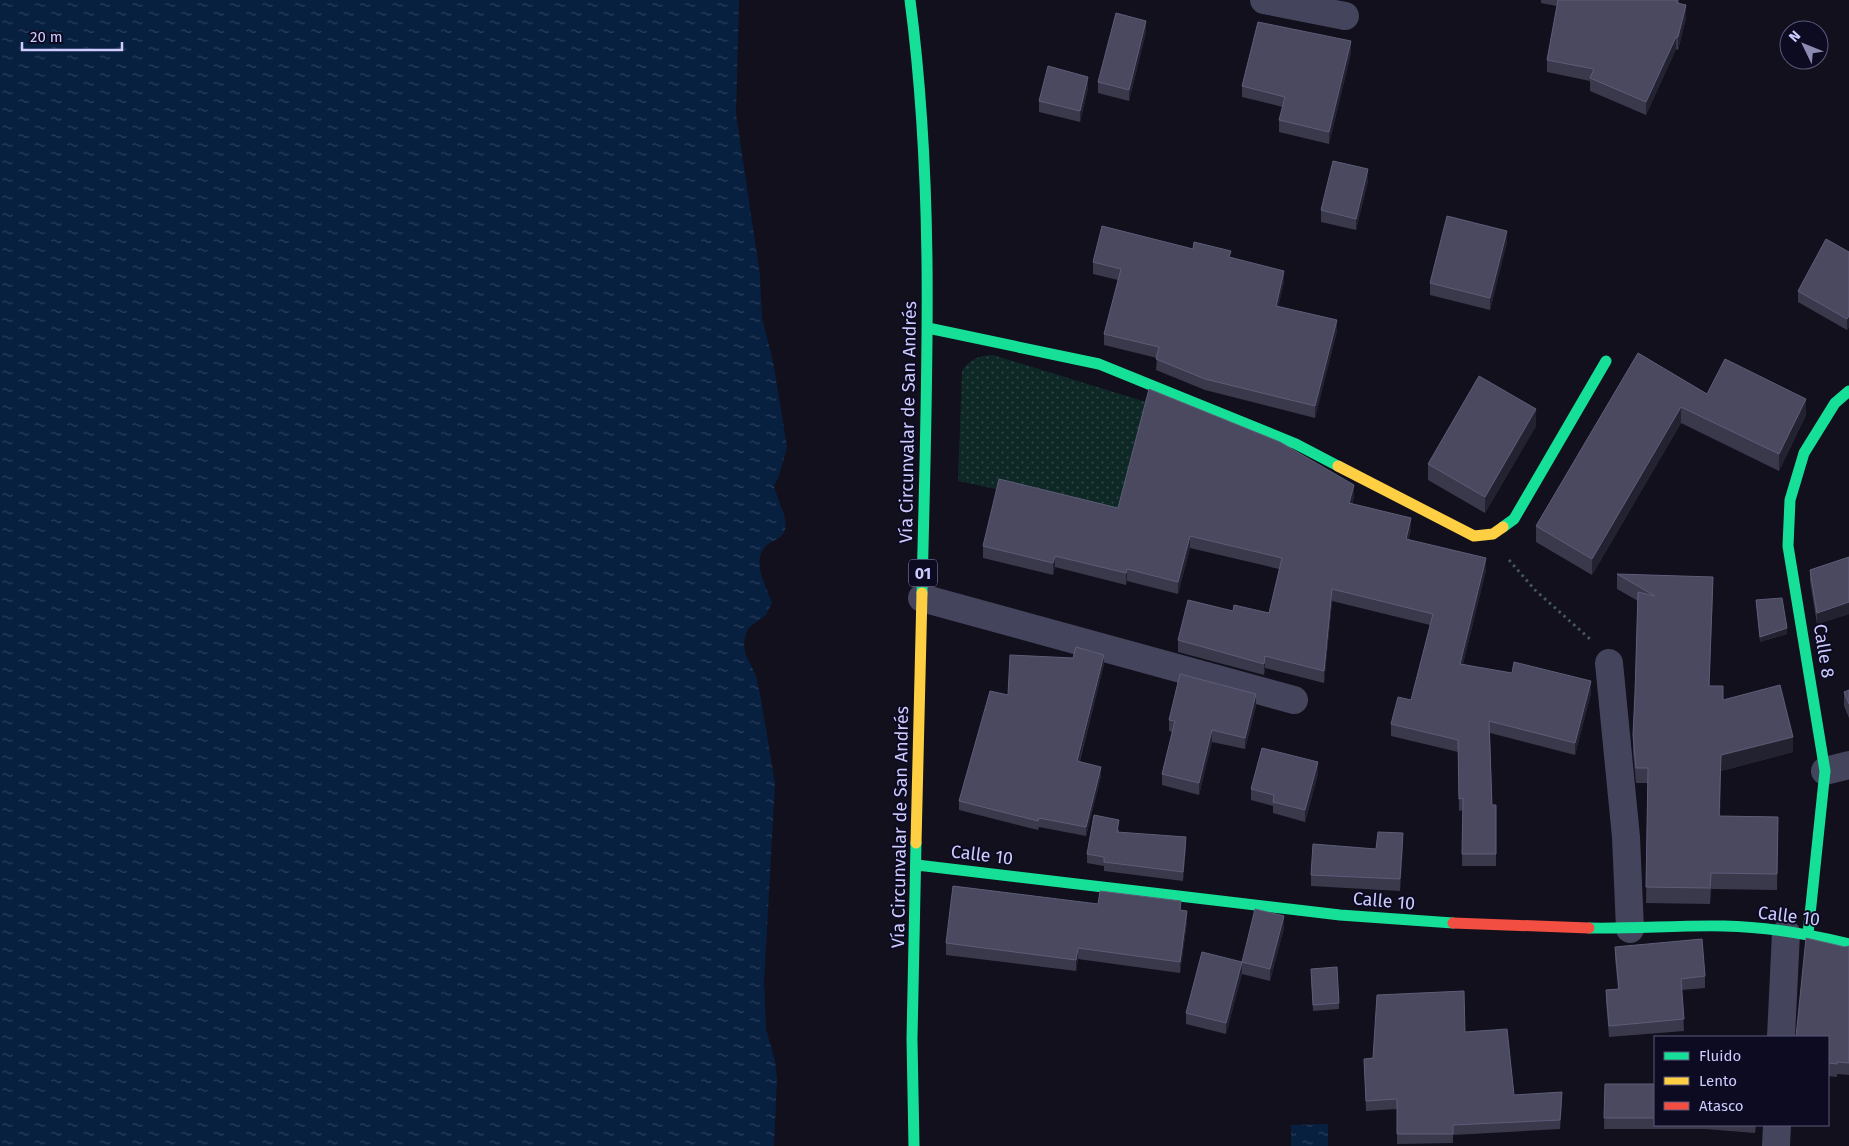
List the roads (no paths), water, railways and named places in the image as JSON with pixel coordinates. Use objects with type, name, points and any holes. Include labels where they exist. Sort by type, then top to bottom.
[{"type":"main road","name":"Vía Circunvalar de San Andrés","points":[[914,1146],[912,1039],[928,328],[926,170],[915,1]]},
{"type":"main road","points":[[928,328],[1099,364],[1296,444],[1474,536],[1493,534],[1514,518],[1606,361]]},
{"type":"main road","name":"Calle 8","points":[[1797,933],[1837,768],[1788,546],[1790,500],[1804,453],[1835,404],[1849,391]]},
{"type":"main road","name":"Calle 10","points":[[917,865],[1349,916],[1424,922],[1630,929],[1724,926],[1797,933],[1849,944]]},
{"type":"street","points":[[1264,0],[1345,16]]},
{"type":"street","points":[[922,598],[1294,700]]},
{"type":"street","points":[[1609,662],[1626,837],[1630,929]]},
{"type":"street","points":[[1781,1036],[1797,933]]},
{"type":"street","points":[[1776,1146],[1777,1126]]},
{"type":"water","points":[[0,0],[739,0],[736,114],[760,275],[762,318],[773,361],[787,447],[779,476],[774,486],[786,526],[784,533],[762,551],[760,558],[763,581],[772,603],[766,615],[748,628],[744,641],[745,653],[756,676],[761,699],[775,784],[764,982],[766,1029],[775,1061],[777,1080],[774,1146],[0,1146]]},
{"type":"water","points":[[1328,1124],[1328,1146],[1291,1146],[1291,1125]]}]
